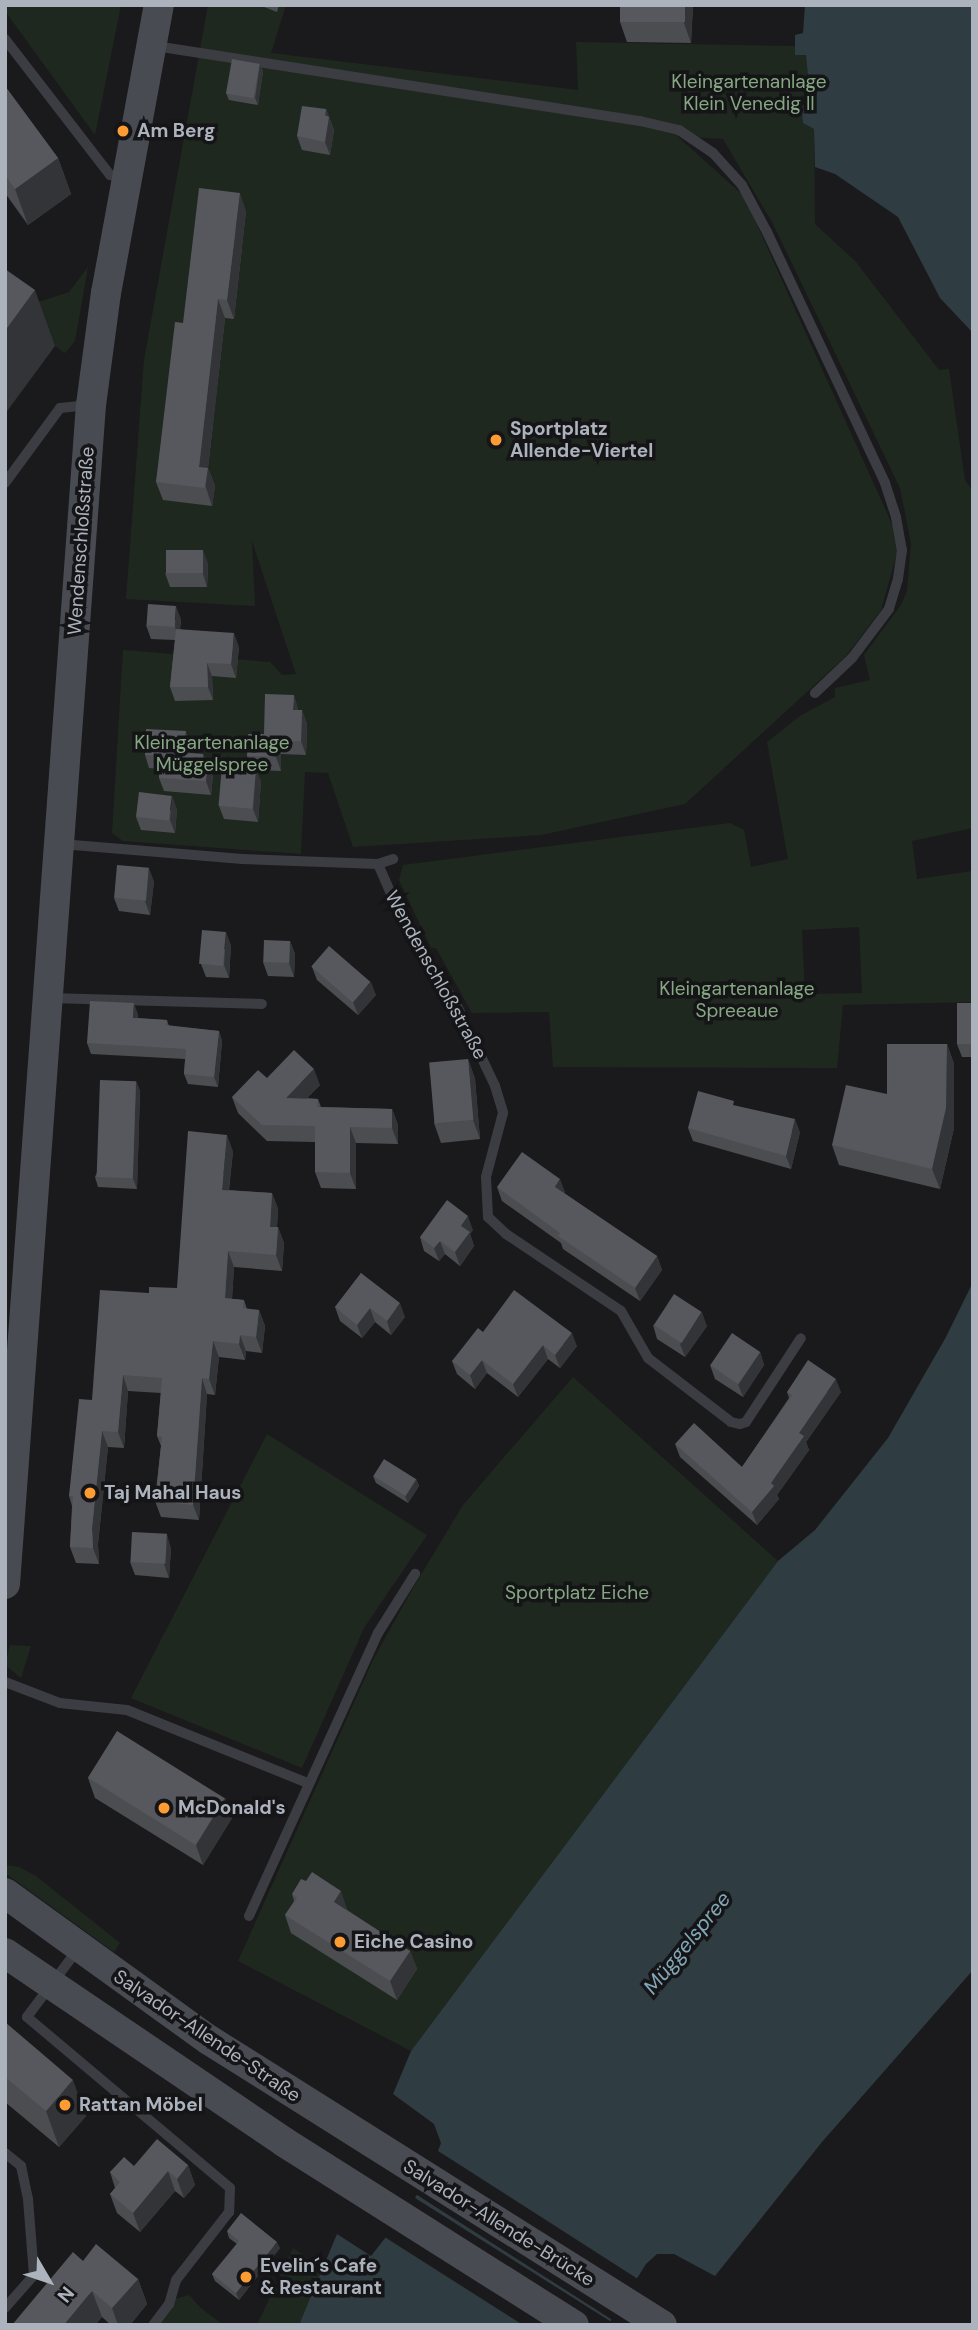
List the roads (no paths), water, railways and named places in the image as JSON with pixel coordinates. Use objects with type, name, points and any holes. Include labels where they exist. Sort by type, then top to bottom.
[{"type":"street","name":"Wendenschloßstraße","points":[[5,1584],[9,1479],[49,998],[91,405],[102,315],[159,5]]},
{"type":"street","name":"Salvador-Allende-Straße","points":[[5,1893],[209,2040],[337,2121]]},
{"type":"street","points":[[5,1953],[312,2160],[574,2325]]},
{"type":"street","name":"Salvador-Allende-Brücke","points":[[337,2121],[662,2325]]},
{"type":"lane","points":[[5,39],[110,175],[127,179]]},
{"type":"lane","points":[[152,46],[640,121],[679,130],[713,153],[742,185],[767,232],[885,483],[896,517],[902,550],[898,579],[889,609],[852,657],[815,693]]},
{"type":"lane","points":[[5,483],[60,408],[91,405]]},
{"type":"lane","points":[[58,844],[242,859],[378,864],[393,859]]},
{"type":"lane","name":"Wendenschloßstraße","points":[[378,864],[402,919],[458,1008],[495,1086],[503,1113],[486,1177],[488,1217],[506,1234],[621,1311],[648,1358],[731,1422],[746,1422],[801,1338]]},
{"type":"lane","points":[[49,998],[262,1004]]},
{"type":"lane","points":[[249,1916],[378,1633],[415,1574]]},
{"type":"lane","points":[[5,1682],[60,1703],[127,1710],[308,1783]]},
{"type":"lane","points":[[79,1948],[27,2017],[229,2188],[229,2212],[176,2280],[169,2304],[153,2325]]},
{"type":"lane","points":[[5,2153],[21,2166],[28,2199],[34,2275],[5,2308]]},
{"type":"water","points":[[805,5],[973,5],[973,333],[940,298],[898,217],[835,174],[815,167],[814,129],[803,123],[802,111],[811,109],[806,55],[795,55],[795,35],[803,33]]},
{"type":"water","name":"Müggelspree","points":[[973,1282],[973,1970],[822,2142],[715,2276],[674,2254],[657,2254],[646,2264],[608,2325],[299,2325],[337,2234],[371,2256],[389,2233],[406,2243],[411,2205],[420,2189],[451,2165],[436,2156],[441,2143],[434,2124],[393,2094],[411,2051],[778,1561],[815,1530],[888,1438],[946,1337]]},
{"type":"place","name":"Am Berg","points":[[123,131]]},
{"type":"place","name":"Sportplatz Allende-Viertel","points":[[496,440]]},
{"type":"place","name":"Taj Mahal Haus","points":[[90,1493]]},
{"type":"place","name":"McDonald's","points":[[164,1808]]},
{"type":"place","name":"Eiche Casino","points":[[340,1942]]},
{"type":"place","name":"Rattan Möbel","points":[[65,2105]]},
{"type":"place","name":"Evelin´s Cafe & Restaurant","points":[[246,2277]]},
{"type":"park label","name":"Kleingartenanlage Klein Venedig II","points":[[749,93]]},
{"type":"park label","name":"Kleingartenanlage Müggelspree","points":[[212,754]]},
{"type":"park label","name":"Kleingartenanlage Spreeaue","points":[[737,1000]]},
{"type":"park label","name":"Sportplatz Eiche","points":[[577,1593]]}]
